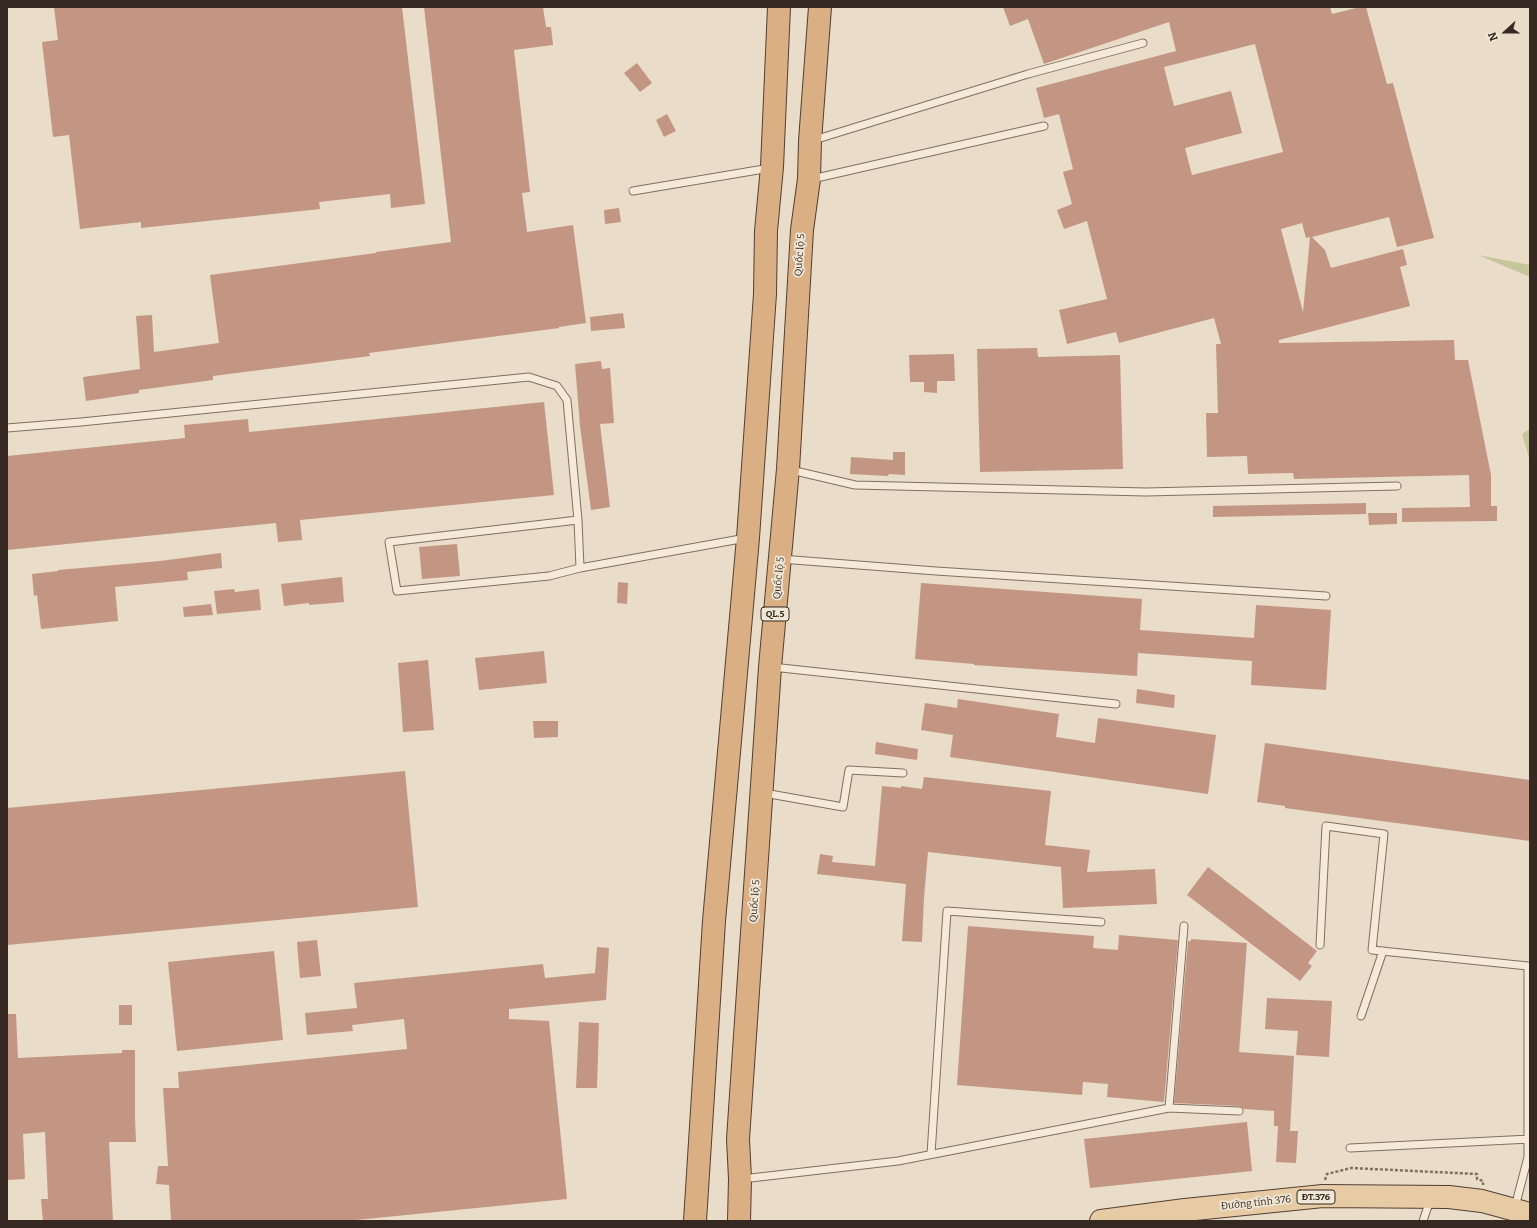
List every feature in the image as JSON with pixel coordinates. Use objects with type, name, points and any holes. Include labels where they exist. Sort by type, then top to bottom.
[{"type":"highway","points":[[695,1221],[715,913],[748,538],[765,294],[766,231],[772,167],[779,7]]},
{"type":"highway","name":"Quốc lộ 5","points":[[739,1221],[740,1179],[738,1139],[770,667],[781,560],[788,469],[802,230],[809,179],[810,141],[820,7]]},
{"type":"main road","name":"Đường tỉnh 376","points":[[1101,1221],[1184,1213],[1324,1196],[1431,1196],[1482,1201],[1522,1212]]},
{"type":"lane","points":[[810,141],[1028,74],[1144,43]]},
{"type":"lane","points":[[809,179],[1044,126]]},
{"type":"lane","points":[[633,191],[772,167]]},
{"type":"lane","points":[[7,428],[81,422],[529,377],[557,386],[567,400],[578,520],[580,568]]},
{"type":"lane","points":[[788,469],[855,485],[1146,492],[1397,486]]},
{"type":"lane","points":[[578,520],[389,542],[397,591],[549,576],[580,568],[748,538]]},
{"type":"lane","points":[[781,560],[1326,596]]},
{"type":"lane","points":[[770,667],[1116,704]]},
{"type":"lane","points":[[762,792],[844,806],[849,770],[903,773]]},
{"type":"lane","points":[[1320,945],[1326,826],[1384,834],[1372,950],[1528,966],[1529,1139],[1522,1212]]},
{"type":"lane","points":[[931,1154],[947,911],[1101,922]]},
{"type":"lane","points":[[1169,1108],[1184,926]]},
{"type":"lane","points":[[1361,1016],[1383,951]]},
{"type":"lane","points":[[740,1179],[898,1161],[1169,1108],[1239,1111]]},
{"type":"lane","points":[[1350,1148],[1529,1139]]},
{"type":"lane","points":[[1423,1221],[1431,1196]]},
{"type":"lane","points":[[1426,1221],[1431,1196]]},
{"type":"path","points":[[1324,1196],[1324,1185],[1328,1174],[1351,1168],[1477,1174],[1477,1179],[1483,1181],[1482,1201]]},
{"type":"green space","points":[[1478,255],[1530,265],[1530,277]]},
{"type":"green space","points":[[1530,429],[1530,461],[1522,434]]},
{"type":"building","points":[[54,7],[402,7],[425,204],[391,208],[390,194],[319,202],[320,209],[141,228],[141,222],[80,229],[69,135],[53,137],[42,42],[58,40]]},
{"type":"building","points":[[424,7],[543,7],[546,27],[551,27],[553,45],[514,50],[530,192],[522,193],[527,232],[573,225],[586,323],[559,328],[369,353],[370,356],[213,376],[213,380],[139,390],[139,393],[86,401],[83,377],[140,369],[136,316],[152,315],[154,352],[219,343],[210,275],[451,242]]},
{"type":"building","points":[[1003,7],[1330,7],[1332,14],[1360,7],[1366,7],[1387,84],[1393,83],[1434,238],[1397,247],[1389,217],[1312,237],[1325,250],[1331,268],[1403,249],[1407,265],[1400,267],[1410,306],[1279,340],[1279,343],[1454,340],[1455,360],[1468,360],[1491,475],[1491,506],[1497,506],[1497,521],[1402,522],[1402,508],[1470,507],[1469,475],[1294,479],[1293,473],[1248,474],[1247,456],[1207,457],[1206,413],[1218,413],[1216,344],[1221,344],[1214,318],[1119,343],[1116,332],[1067,344],[1059,310],[1107,299],[1087,221],[1064,229],[1057,210],[1072,204],[1063,172],[1073,169],[1059,114],[1044,118],[1036,88],[1176,51],[1169,22],[1044,64],[1028,19],[1010,26]],"holes":[[[1255,44],[1283,152],[1192,175],[1185,148],[1242,133],[1231,91],[1174,106],[1164,67]],[[1302,223],[1306,238],[1310,237],[1303,312],[1281,229]]]},
{"type":"building","points":[[637,63],[652,83],[640,92],[624,73]]},
{"type":"building","points":[[667,114],[676,131],[664,137],[656,120]]},
{"type":"building","points":[[619,208],[621,222],[605,224],[604,210]]},
{"type":"building","points":[[623,313],[625,328],[591,331],[590,317]]},
{"type":"building","points":[[1037,348],[1038,357],[1120,355],[1123,469],[980,472],[977,349]]},
{"type":"building","points":[[954,354],[955,381],[937,381],[937,393],[924,392],[924,382],[910,382],[909,355]]},
{"type":"building","points":[[601,361],[602,369],[610,368],[614,423],[600,424],[610,507],[591,510],[580,426],[575,364]]},
{"type":"building","points":[[544,402],[554,495],[300,520],[302,540],[278,542],[276,523],[7,550],[7,456],[185,438],[184,425],[248,419],[249,432]]},
{"type":"building","points":[[893,452],[905,452],[905,475],[889,474],[888,476],[850,474],[851,457],[893,460]]},
{"type":"building","points":[[1366,503],[1366,514],[1213,517],[1213,506]]},
{"type":"building","points":[[1368,513],[1397,513],[1397,524],[1369,525]]},
{"type":"building","points":[[457,544],[460,576],[422,579],[419,547]]},
{"type":"building","points":[[221,553],[222,568],[187,572],[188,580],[115,587],[118,621],[41,629],[37,595],[34,596],[32,574],[58,570],[160,561]]},
{"type":"building","points":[[342,577],[344,602],[309,605],[309,603],[284,606],[281,584]]},
{"type":"building","points":[[618,582],[628,583],[627,604],[617,603]]},
{"type":"building","points":[[921,583],[1142,599],[1140,630],[1254,638],[1256,605],[1331,610],[1326,690],[1251,685],[1252,661],[1138,653],[1137,676],[974,665],[915,659]]},
{"type":"building","points":[[234,589],[235,592],[259,589],[261,610],[217,614],[214,591]]},
{"type":"building","points":[[211,604],[213,615],[184,617],[183,607]]},
{"type":"building","points":[[544,651],[547,683],[479,690],[475,658]]},
{"type":"building","points":[[428,660],[434,730],[403,732],[398,663]]},
{"type":"building","points":[[1137,689],[1175,695],[1174,708],[1136,703]]},
{"type":"building","points":[[958,699],[1059,714],[1056,737],[1095,743],[1098,718],[1216,735],[1208,794],[950,757],[953,735],[921,730],[925,703],[957,708]]},
{"type":"building","points":[[533,721],[558,721],[558,737],[534,738]]},
{"type":"building","points":[[876,742],[918,749],[917,760],[875,754]]},
{"type":"building","points":[[1265,743],[1530,780],[1530,841],[1285,808],[1285,806],[1257,802]]},
{"type":"building","points":[[405,771],[418,907],[7,945],[7,808]]},
{"type":"building","points":[[924,777],[1051,791],[1045,845],[1090,850],[1087,872],[1155,869],[1157,904],[1063,908],[1061,867],[928,852],[922,942],[902,941],[906,884],[817,874],[820,854],[833,856],[832,862],[875,866],[882,786],[901,788],[901,786],[922,789]]},
{"type":"building","points":[[1208,867],[1317,951],[1308,963],[1312,966],[1300,981],[1187,895]]},
{"type":"building","points":[[968,926],[1094,936],[1093,948],[1118,950],[1119,935],[1178,940],[1164,1102],[1107,1097],[1108,1084],[1083,1082],[1082,1095],[957,1085]]},
{"type":"building","points":[[1191,939],[1247,943],[1239,1052],[1294,1056],[1290,1131],[1298,1131],[1296,1163],[1276,1162],[1278,1126],[1274,1126],[1274,1111],[1244,1109],[1239,1106],[1174,1103],[1188,941],[1191,941]]},
{"type":"building","points":[[317,940],[321,976],[300,978],[297,942]]},
{"type":"building","points":[[597,947],[609,948],[606,1000],[509,1009],[509,1019],[549,1021],[567,1199],[346,1221],[171,1221],[169,1185],[156,1184],[158,1166],[168,1166],[163,1088],[179,1088],[178,1072],[407,1049],[404,1019],[352,1025],[353,1031],[307,1035],[305,1013],[357,1008],[354,983],[543,964],[545,978],[595,973]]},
{"type":"building","points":[[274,951],[283,1040],[177,1051],[168,962]]},
{"type":"building","points":[[1267,998],[1332,1001],[1329,1057],[1296,1055],[1298,1031],[1265,1029]]},
{"type":"building","points":[[119,1005],[132,1005],[132,1025],[119,1025]]},
{"type":"building","points":[[7,1014],[16,1014],[18,1058],[122,1053],[122,1050],[135,1050],[136,1142],[109,1142],[113,1221],[43,1221],[41,1199],[48,1199],[45,1132],[23,1134],[25,1179],[7,1180]]},
{"type":"building","points":[[579,1022],[599,1023],[597,1088],[576,1088]]},
{"type":"building","points":[[1247,1122],[1252,1171],[1090,1188],[1084,1139]]}]
